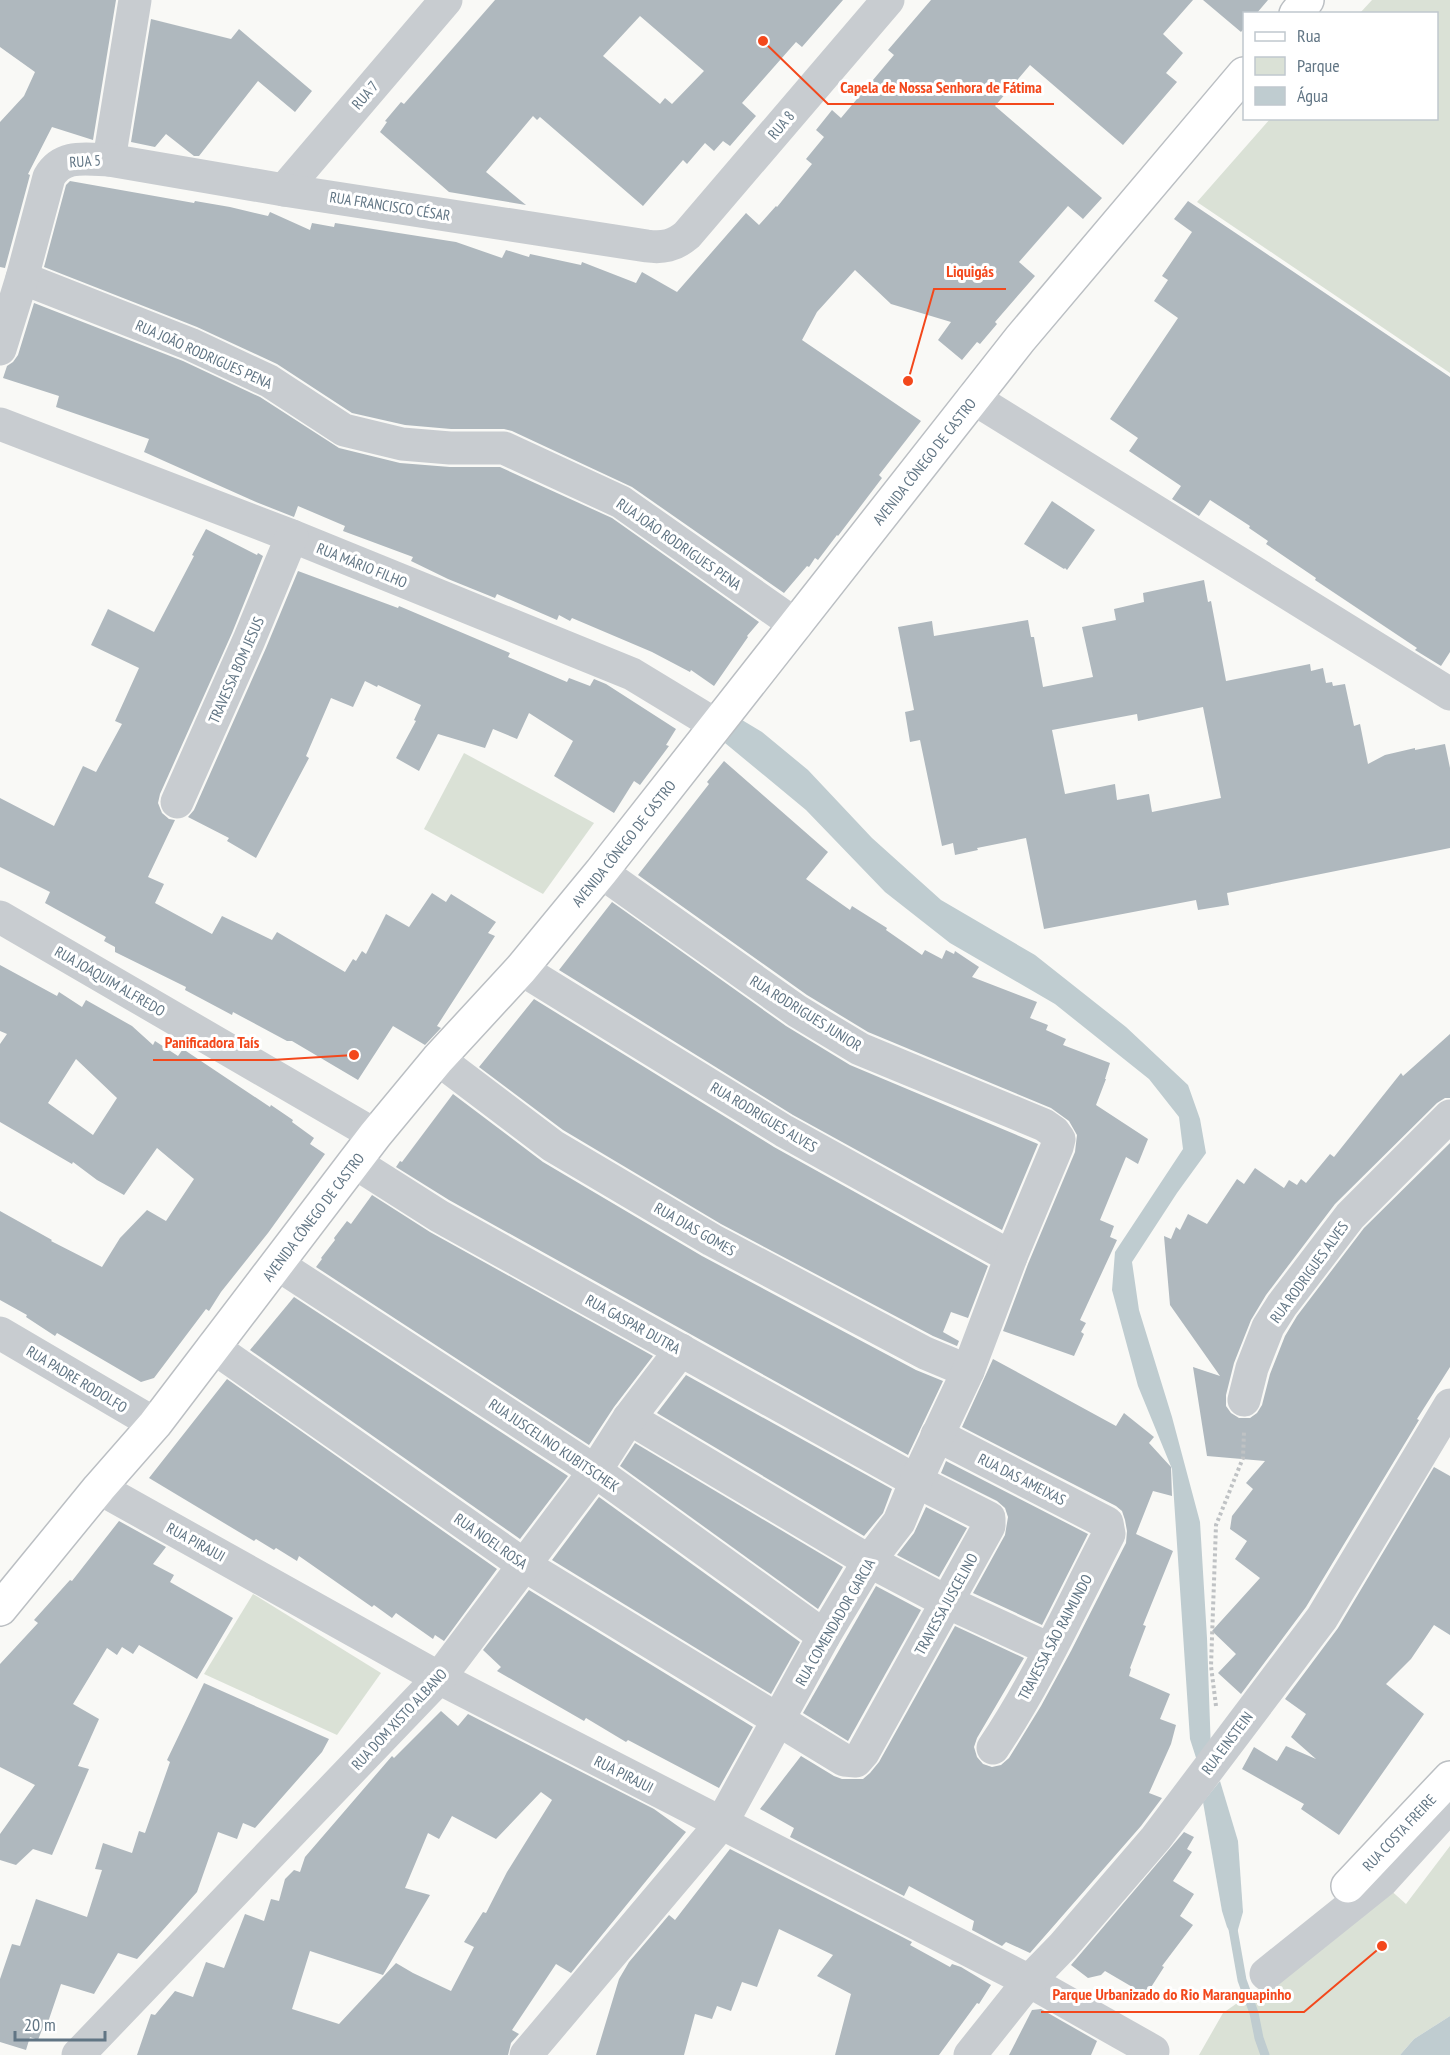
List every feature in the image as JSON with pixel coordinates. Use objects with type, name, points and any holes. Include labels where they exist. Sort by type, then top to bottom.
[{"type":"main road","points":[[1298,12],[1307,0]]},
{"type":"main road","name":"AVENIDA CÔNEGO DE CASTRO","points":[[0,1609],[154,1424],[375,1135],[438,1059],[521,969],[601,872],[1020,339],[1243,76]]},
{"type":"main road","name":"RUA COSTA FREIRE","points":[[1348,1886],[1450,1778]]},
{"type":"street","name":"RUA 5","points":[[0,349],[49,177],[55,166],[65,161],[109,159],[135,0]]},
{"type":"street","name":"RUA 7","points":[[284,190],[446,0]]},
{"type":"street","name":"RUA 8","points":[[671,246],[687,236],[888,0]]},
{"type":"street","name":"RUA FRANCISCO CÉSAR","points":[[109,159],[284,190],[660,248],[671,246]]},
{"type":"street","name":"RUA JOÃO RODRIGUES PENA","points":[[22,278],[190,344],[269,381],[344,430],[402,444],[450,448],[504,448],[621,502],[796,625]]},
{"type":"street","points":[[973,398],[1450,694]]},
{"type":"street","name":"RUA MÁRIO FILHO","points":[[0,424],[292,536],[632,674],[716,725]]},
{"type":"street","name":"TRAVESSA BOM JESUS","points":[[177,802],[249,640],[292,536]]},
{"type":"street","name":"RUA RODRIGUES JUNIOR","points":[[601,872],[796,1011],[860,1049],[1044,1125],[1059,1139]]},
{"type":"street","name":"RUA JOAQUIM ALFREDO","points":[[0,917],[375,1135]]},
{"type":"street","name":"RUA RODRIGUES ALVES","points":[[521,969],[784,1131],[1011,1257]]},
{"type":"street","name":"RUA DIAS GOMES","points":[[438,1059],[553,1146],[712,1240],[925,1353],[968,1371]]},
{"type":"street","name":"RUA RODRIGUES ALVES","points":[[1244,1400],[1252,1368],[1268,1327],[1282,1305],[1350,1216],[1450,1116]]},
{"type":"street","name":"RUA COMENDADOR GARCIA","points":[[526,2055],[721,1824],[824,1636],[869,1561],[899,1522],[968,1371],[1059,1139]]},
{"type":"street","name":"RUA GASPAR DUTRA","points":[[354,1162],[438,1216],[916,1481]]},
{"type":"street","name":"RUA JUSCELINO KUBITSCHEK","points":[[277,1264],[595,1471],[824,1636]]},
{"type":"street","name":"RUA PADRE RODOLFO","points":[[0,1333],[154,1424]]},
{"type":"street","name":"RUA NOEL ROSA","points":[[213,1347],[524,1565],[844,1760],[856,1761]]},
{"type":"street","name":"RUA DOM XISTO ALBANO","points":[[78,2055],[439,1678],[595,1471],[629,1418],[681,1350]]},
{"type":"street","name":"RUA EINSTEIN","points":[[970,2055],[1029,1981],[1063,1946],[1156,1838],[1322,1618],[1450,1405]]},
{"type":"street","points":[[629,1418],[869,1561],[947,1602],[1049,1649]]},
{"type":"street","name":"RUA DAS AMEIXAS","points":[[937,1435],[1107,1523]]},
{"type":"street","name":"TRAVESSA JUSCELINO","points":[[856,1761],[947,1602],[990,1520],[987,1516],[916,1481]]},
{"type":"street","name":"RUA PIRAJUI","points":[[99,1488],[439,1678],[1029,1981],[1153,2051]]},
{"type":"street","name":"TRAVESSA SÃO RAIMUNDO","points":[[993,1748],[1007,1727],[1109,1534],[1107,1523]]},
{"type":"street","points":[[1266,1974],[1382,1881],[1450,1806]]},
{"type":"path","points":[[1222,1750],[1211,1666],[1216,1525],[1243,1458],[1244,1400]]},
{"type":"green space","points":[[1372,0],[1450,0],[1450,373],[1197,202],[1269,120],[1438,120],[1438,12],[1361,12]]},
{"type":"green space","points":[[464,753],[594,823],[543,894],[424,829]]},
{"type":"green space","points":[[253,1594],[381,1673],[337,1735],[204,1674]]},
{"type":"green space","points":[[1450,1846],[1450,2016],[1414,2039],[1400,2055],[1199,2055],[1223,2013],[1299,1960],[1387,1887],[1406,1904]]},
{"type":"water","points":[[742,720],[762,732],[808,770],[872,838],[941,900],[1035,955],[1126,1027],[1188,1085],[1200,1119],[1206,1153],[1132,1262],[1139,1310],[1172,1417],[1200,1522],[1211,1752],[1199,1767],[1190,1739],[1172,1469],[1138,1386],[1112,1290],[1115,1252],[1183,1149],[1179,1117],[1149,1079],[1055,1004],[950,943],[885,892],[806,810],[725,743]]},
{"type":"water","points":[[1220,1781],[1238,1841],[1243,1912],[1235,1940],[1227,1927],[1222,1911],[1203,1802]]},
{"type":"water","points":[[1450,2016],[1450,2055],[1400,2055],[1414,2039]]},
{"type":"building","points":[[0,0],[116,0],[93,140],[52,127],[28,174],[30,175],[5,268],[0,267],[0,122],[24,96],[35,72],[0,47]]},
{"type":"building","points":[[495,0],[843,0],[802,47],[796,42],[742,103],[756,116],[730,146],[723,141],[714,151],[705,143],[687,164],[683,160],[643,206],[540,117],[537,120],[533,116],[486,172],[526,205],[449,192],[380,132],[387,122],[385,121],[401,102],[404,104]],"holes":[[[640,16],[704,71],[672,104],[665,98],[660,104],[603,56]]]},
{"type":"building","points":[[931,0],[1193,0],[1163,34],[1183,53],[1166,73],[1177,82],[1123,145],[1030,65],[995,106],[1102,198],[1083,219],[1068,206],[1019,262],[1035,276],[995,322],[997,324],[980,344],[977,342],[962,360],[938,340],[951,322],[891,304],[855,270],[817,312],[802,340],[921,421],[879,475],[882,478],[838,536],[818,560],[815,558],[784,593],[632,487],[512,431],[405,425],[352,413],[277,364],[197,327],[44,267],[66,185],[70,181],[194,203],[195,201],[230,207],[268,216],[270,212],[310,230],[312,223],[334,227],[335,223],[456,242],[502,258],[506,250],[529,257],[530,254],[581,265],[582,262],[636,283],[642,272],[677,292],[746,213],[759,225],[777,207],[812,164],[806,159],[824,137],[816,130],[832,110],[841,118],[894,55],[888,50]]},
{"type":"building","points":[[1203,0],[1268,0],[1258,12],[1243,12],[1241,32]]},
{"type":"building","points":[[151,19],[231,39],[239,29],[312,91],[295,112],[258,81],[199,156],[194,156],[166,134],[155,147],[131,142]]},
{"type":"building","points":[[1188,201],[1450,377],[1450,652],[1441,666],[1315,580],[1316,578],[1266,544],[1268,541],[1249,528],[1250,526],[1210,500],[1199,516],[1172,499],[1181,486],[1129,451],[1138,438],[1110,419],[1178,318],[1154,301],[1168,280],[1162,276],[1192,232],[1174,219]]},
{"type":"building","points":[[34,303],[183,361],[260,397],[339,448],[400,463],[450,467],[500,467],[612,518],[759,622],[714,686],[691,670],[690,672],[652,652],[572,618],[570,621],[559,615],[557,620],[497,594],[495,598],[448,579],[411,561],[413,557],[343,531],[345,526],[298,506],[294,517],[256,502],[144,452],[149,439],[56,407],[59,396],[3,378],[7,366],[18,355]]},
{"type":"building","points":[[1052,501],[1095,530],[1067,570],[1024,544]]},
{"type":"building","points":[[206,529],[263,556],[232,633],[160,794],[158,803],[162,813],[169,819],[175,820],[148,877],[164,884],[155,903],[212,934],[222,916],[272,940],[277,932],[345,972],[353,959],[356,961],[362,951],[366,954],[386,914],[409,927],[432,893],[446,902],[451,894],[496,922],[488,933],[495,936],[437,1026],[441,1028],[425,1045],[393,1026],[358,1080],[292,1041],[287,1041],[233,1012],[232,1015],[185,990],[186,987],[115,952],[115,947],[104,941],[106,937],[45,903],[50,892],[0,867],[0,798],[54,826],[83,766],[96,772],[122,724],[115,721],[139,668],[91,645],[108,609],[154,632]]},
{"type":"building","points":[[298,571],[398,608],[399,606],[510,653],[508,657],[567,682],[569,678],[590,686],[594,679],[606,684],[676,729],[666,745],[669,746],[640,785],[634,781],[614,813],[554,776],[573,741],[529,713],[517,739],[493,729],[485,748],[438,734],[419,771],[396,758],[416,721],[414,720],[421,705],[365,681],[353,707],[331,698],[306,756],[309,758],[256,858],[227,841],[229,838],[188,817],[194,810]]},
{"type":"building","points":[[1204,580],[1208,602],[1211,601],[1226,681],[1310,664],[1311,671],[1323,668],[1326,683],[1332,682],[1333,686],[1345,684],[1354,726],[1360,724],[1368,764],[1385,755],[1445,744],[1450,768],[1450,848],[1227,893],[1229,905],[1198,910],[1196,900],[1044,929],[1026,838],[955,855],[953,843],[942,846],[920,740],[910,742],[905,712],[914,710],[898,627],[932,621],[934,636],[1028,620],[1031,637],[1034,637],[1043,687],[1093,677],[1082,627],[1116,620],[1114,609],[1144,602],[1143,593]],"holes":[[[1203,707],[1221,798],[1152,812],[1149,794],[1117,800],[1115,784],[1065,794],[1052,730],[1137,714],[1138,721]]]},
{"type":"building","points":[[724,761],[828,852],[806,879],[850,910],[852,906],[887,928],[886,930],[922,955],[925,950],[942,959],[946,950],[954,954],[955,951],[979,967],[972,977],[1037,1002],[1030,1018],[1048,1025],[1046,1030],[1066,1039],[1063,1045],[1110,1063],[1096,1105],[1148,1139],[1138,1164],[1126,1157],[1100,1220],[1114,1226],[1110,1237],[1117,1240],[1080,1320],[1086,1323],[1081,1332],[1084,1334],[1074,1356],[1003,1331],[1028,1264],[1075,1152],[1077,1135],[1069,1121],[1051,1108],[868,1032],[807,995],[638,875],[709,784],[707,782]]},
{"type":"building","points":[[612,902],[786,1026],[850,1065],[1038,1144],[1002,1230],[793,1115],[559,970]]},
{"type":"building","points":[[0,965],[57,996],[59,992],[82,1007],[86,1000],[132,1026],[153,1045],[155,1041],[178,1056],[183,1049],[293,1120],[292,1122],[314,1138],[310,1144],[325,1154],[209,1311],[206,1309],[154,1378],[141,1382],[57,1333],[55,1336],[26,1317],[27,1315],[0,1300],[0,1211],[102,1267],[120,1238],[147,1210],[166,1221],[194,1179],[157,1148],[124,1195],[97,1180],[73,1162],[72,1164],[0,1122],[0,1044],[7,1034],[0,1031]],"holes":[[[76,1059],[117,1098],[93,1135],[48,1103]]]},
{"type":"building","points":[[534,999],[774,1147],[988,1266],[968,1318],[951,1312],[943,1332],[959,1341],[957,1346],[933,1336],[721,1224],[563,1130],[479,1067]]},
{"type":"building","points":[[1450,1034],[1450,1098],[1437,1103],[1335,1204],[1266,1295],[1251,1320],[1234,1363],[1226,1395],[1226,1406],[1239,1418],[1250,1418],[1262,1405],[1270,1374],[1285,1336],[1297,1316],[1364,1228],[1450,1143],[1450,1367],[1306,1607],[1241,1694],[1218,1673],[1236,1654],[1212,1631],[1260,1578],[1235,1559],[1247,1541],[1230,1529],[1232,1516],[1253,1489],[1246,1483],[1265,1461],[1207,1456],[1193,1367],[1220,1376],[1170,1305],[1164,1236],[1171,1239],[1176,1227],[1180,1230],[1188,1214],[1207,1224],[1237,1179],[1244,1184],[1255,1168],[1284,1188],[1289,1180],[1297,1185],[1301,1179],[1306,1183],[1330,1154],[1334,1157],[1401,1073],[1403,1076]]},
{"type":"building","points":[[453,1094],[543,1162],[702,1256],[916,1370],[943,1381],[908,1455],[449,1200],[396,1167]]},
{"type":"building","points":[[372,1195],[430,1232],[653,1356],[614,1407],[589,1445],[316,1267],[347,1221],[351,1224]]},
{"type":"building","points":[[294,1297],[568,1476],[520,1539],[250,1350]]},
{"type":"building","points":[[993,1359],[1116,1426],[1124,1413],[1154,1437],[1149,1443],[1171,1467],[1172,1496],[1153,1491],[1136,1534],[1173,1551],[1143,1625],[1146,1626],[1129,1676],[1170,1694],[1160,1719],[1176,1725],[1171,1744],[1149,1793],[1162,1798],[1141,1826],[1030,1953],[1006,1942],[1002,1946],[972,1930],[974,1921],[909,1886],[904,1896],[790,1837],[794,1828],[760,1809],[801,1756],[842,1779],[863,1779],[870,1773],[879,1762],[955,1626],[1024,1658],[974,1747],[977,1757],[983,1764],[992,1767],[1001,1765],[1009,1758],[1071,1651],[1126,1543],[1125,1520],[1122,1511],[1116,1506],[962,1427]]},
{"type":"building","points":[[686,1375],[892,1489],[883,1513],[864,1536],[657,1413]]},
{"type":"building","points":[[227,1379],[497,1569],[444,1641],[435,1635],[433,1639],[396,1613],[392,1618],[374,1605],[372,1607],[299,1556],[297,1561],[276,1548],[274,1550],[256,1539],[254,1541],[149,1478]]},
{"type":"building","points":[[635,1443],[843,1567],[818,1609],[620,1466]]},
{"type":"building","points":[[946,1461],[1088,1534],[1042,1625],[973,1593],[1005,1535],[1008,1517],[1005,1508],[997,1501],[941,1473]]},
{"type":"building","points":[[1434,1467],[1450,1476],[1450,1635],[1434,1625],[1411,1659],[1386,1684],[1424,1714],[1339,1835],[1301,1809],[1304,1804],[1242,1769],[1254,1747],[1277,1761],[1286,1746],[1316,1759],[1291,1737],[1306,1714],[1285,1699],[1338,1628]]},
{"type":"building","points":[[599,1497],[800,1642],[771,1694],[552,1560]]},
{"type":"building","points":[[926,1507],[967,1528],[939,1577],[897,1555],[914,1533]]},
{"type":"building","points":[[119,1521],[166,1547],[153,1564],[174,1575],[170,1582],[233,1618],[197,1679],[139,1645],[133,1654],[122,1647],[117,1655],[107,1648],[73,1704],[99,1719],[78,1766],[89,1769],[52,1855],[33,1849],[16,1865],[0,1860],[0,1834],[35,1785],[0,1767],[0,1664],[38,1623],[34,1620],[70,1580],[72,1581]]},
{"type":"building","points":[[876,1586],[921,1610],[848,1741],[803,1713]]},
{"type":"building","points":[[529,1590],[753,1727],[719,1788],[628,1740],[626,1742],[586,1718],[584,1721],[497,1671],[501,1667],[483,1650]]},
{"type":"building","points":[[204,1683],[329,1739],[322,1752],[255,1828],[243,1823],[237,1839],[218,1832],[197,1892],[137,1959],[118,1953],[94,1994],[61,1984],[46,2028],[43,2027],[38,2040],[30,2037],[26,2050],[0,2042],[0,1979],[12,1944],[20,1946],[36,1899],[87,1917],[102,1870],[95,1869],[103,1843],[132,1853],[139,1831],[145,1833],[170,1762],[167,1760]]},
{"type":"building","points":[[441,1711],[458,1726],[468,1714],[654,1809],[686,1832],[571,1973],[556,1964],[512,2030],[519,2034],[511,2043],[508,2055],[137,2055],[151,2014],[155,2015],[175,1991],[193,1997],[206,1962],[224,1968],[245,1914],[264,1921],[271,1899],[279,1901],[285,1879],[294,1870],[300,1872],[305,1857],[392,1756],[394,1758]],"holes":[[[541,1792],[552,1800],[507,1872],[486,1913],[483,1912],[464,1942],[474,1947],[451,1991],[396,1963],[339,2024],[292,2009],[310,1951],[383,1975],[430,1895],[405,1888],[428,1833],[439,1839],[452,1816],[496,1839]]]},
{"type":"building","points":[[1184,1832],[1194,1837],[1187,1849],[1192,1852],[1173,1881],[1194,1894],[1180,1916],[1193,1925],[1162,1966],[1164,1967],[1146,1995],[1105,1971],[1101,1975],[1088,1978],[1071,1965]]},
{"type":"building","points":[[730,1849],[912,1942],[910,1945],[950,1967],[952,1964],[961,1967],[991,1985],[939,2055],[835,2055],[851,1994],[817,1976],[833,1955],[779,1929],[757,1987],[742,1982],[731,2011],[717,2006],[712,2019],[695,2014],[684,2055],[596,2055],[619,1979],[629,1962],[669,1915],[675,1920]]},
{"type":"building","points":[[1041,2009],[1097,2041],[1091,2055],[1009,2055],[1032,2010]]},
{"type":"waterway","points":[[1233,1929],[1242,1980],[1265,2055]]},
{"type":"place","name":"Capela de Nossa Senhora de Fátima","points":[[763,41]]},
{"type":"place","name":"Liquigás","points":[[908,381]]},
{"type":"place","name":"Panificadora Taís","points":[[354,1055]]},
{"type":"place","name":"Parque Urbanizado do Rio Maranguapinho","points":[[1382,1946]]}]
